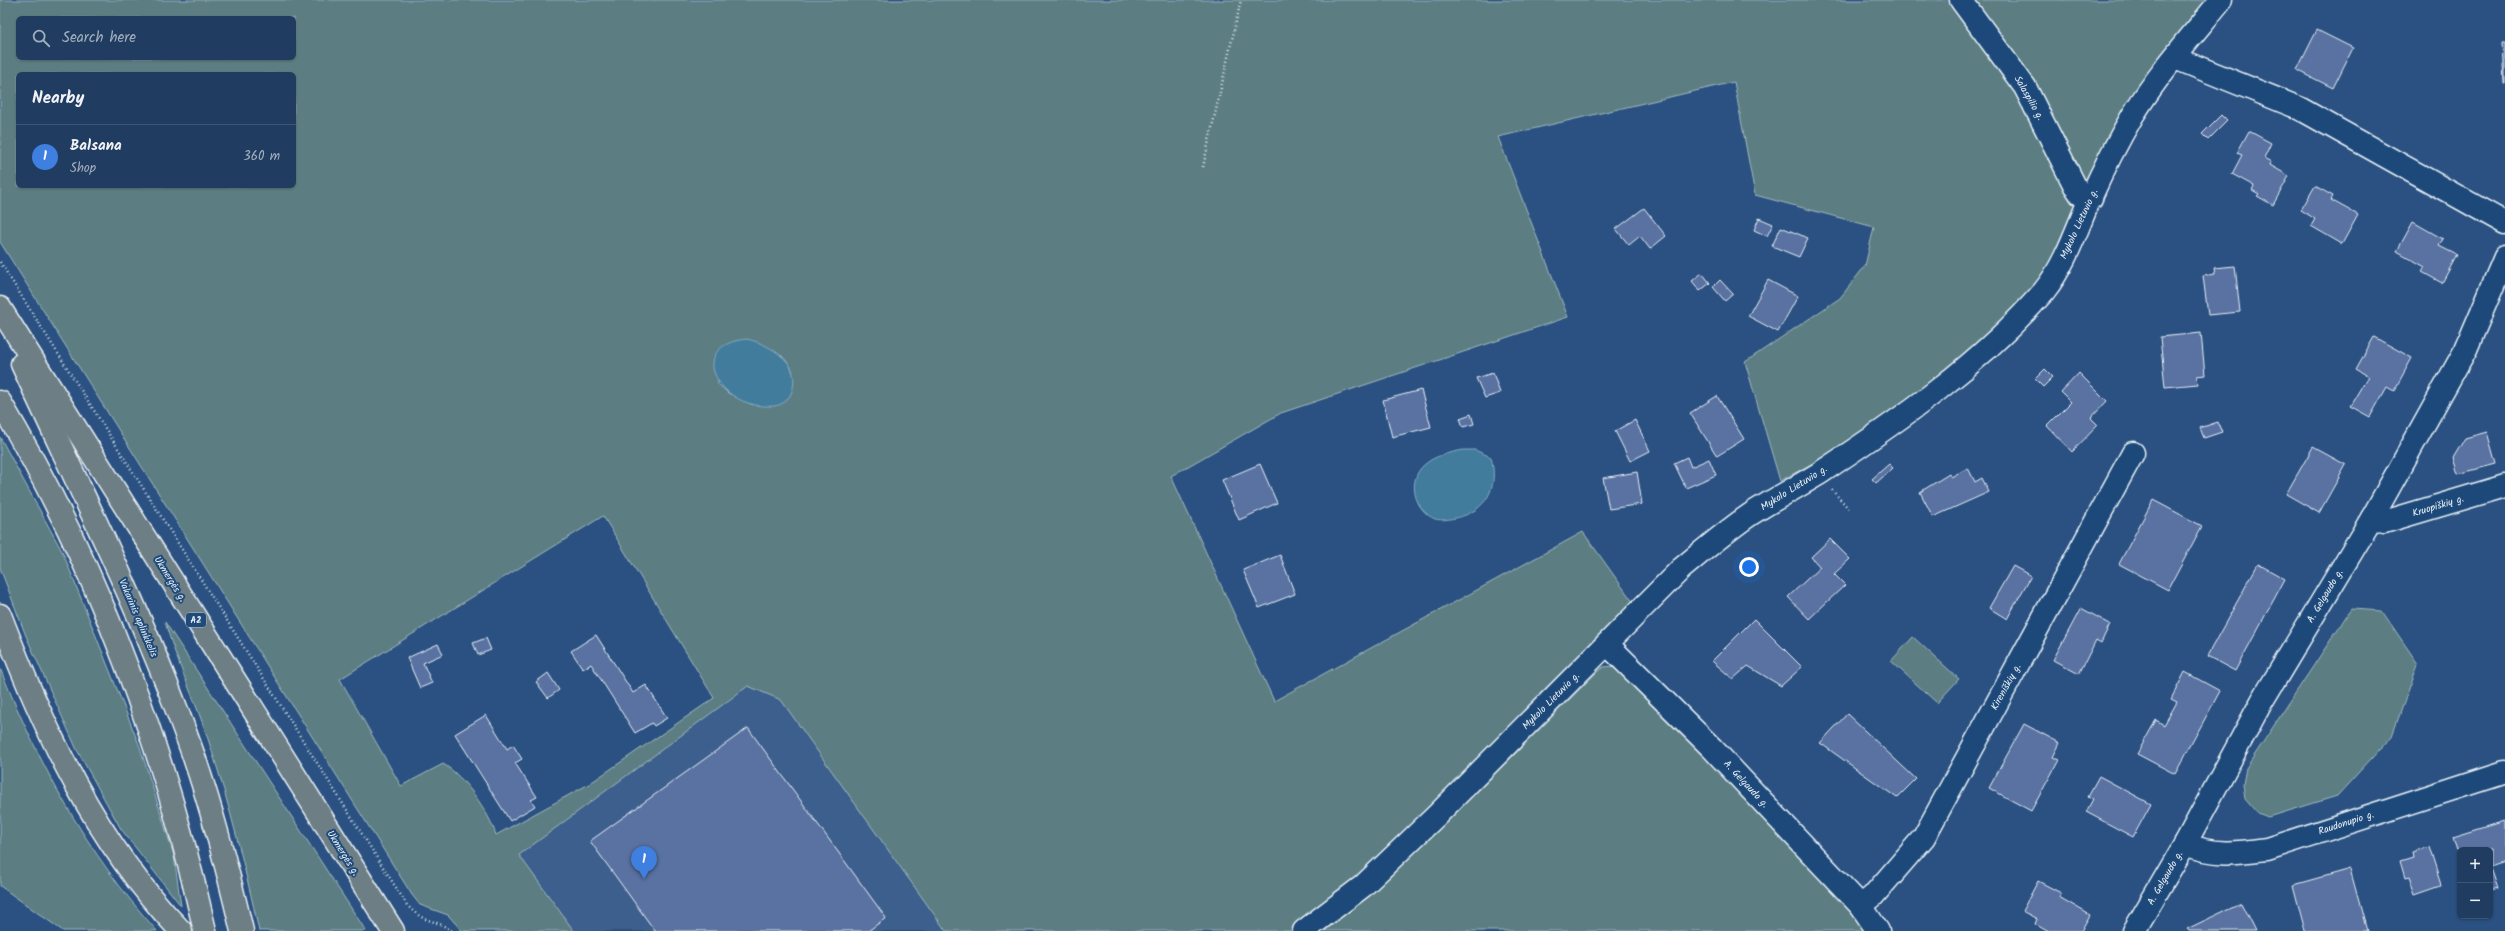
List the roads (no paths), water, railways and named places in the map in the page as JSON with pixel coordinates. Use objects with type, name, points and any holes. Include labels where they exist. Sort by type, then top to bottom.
[{"type":"highway","name":"Ukmergės g.","points":[[0,308],[393,931]]},
{"type":"highway","name":"Vakarinis aplinkkelis","points":[[0,317],[129,592],[159,667],[193,754],[221,843],[242,931]]},
{"type":"highway","points":[[0,402],[35,466],[81,558],[111,629],[147,722],[170,794],[206,931]]},
{"type":"highway","points":[[0,615],[39,710],[73,779],[108,838],[141,884],[181,931]]},
{"type":"street","name":"Salaspilio g.","points":[[1961,0],[2025,87],[2075,186],[2081,195],[2091,199]]},
{"type":"street","name":"Mykolo Lietuvio g.","points":[[1304,931],[1363,886],[1436,816],[1681,569],[1724,533],[1911,412],[1967,368],[2016,322],[2046,288],[2068,252],[2091,199],[2133,115],[2175,58],[2221,0]]},
{"type":"street","points":[[2175,58],[2299,108],[2505,222]]},
{"type":"street","name":"A. Gelgaudo g.","points":[[2134,931],[2185,844],[2262,701],[2372,518],[2466,349],[2505,257]]},
{"type":"street","name":"Kireniškių g.","points":[[1861,906],[1873,896],[1924,837],[2132,453]]},
{"type":"street","name":"Kruopiškių g.","points":[[2372,518],[2384,522],[2505,486]]},
{"type":"street","name":"A. Gelgaudo g.","points":[[1607,644],[1712,748],[1861,906],[1878,931]]},
{"type":"street","name":"Raudonupio g.","points":[[2185,844],[2202,851],[2227,854],[2267,849],[2505,772]]},
{"type":"place","name":"Balsana","points":[[644,879]]}]
